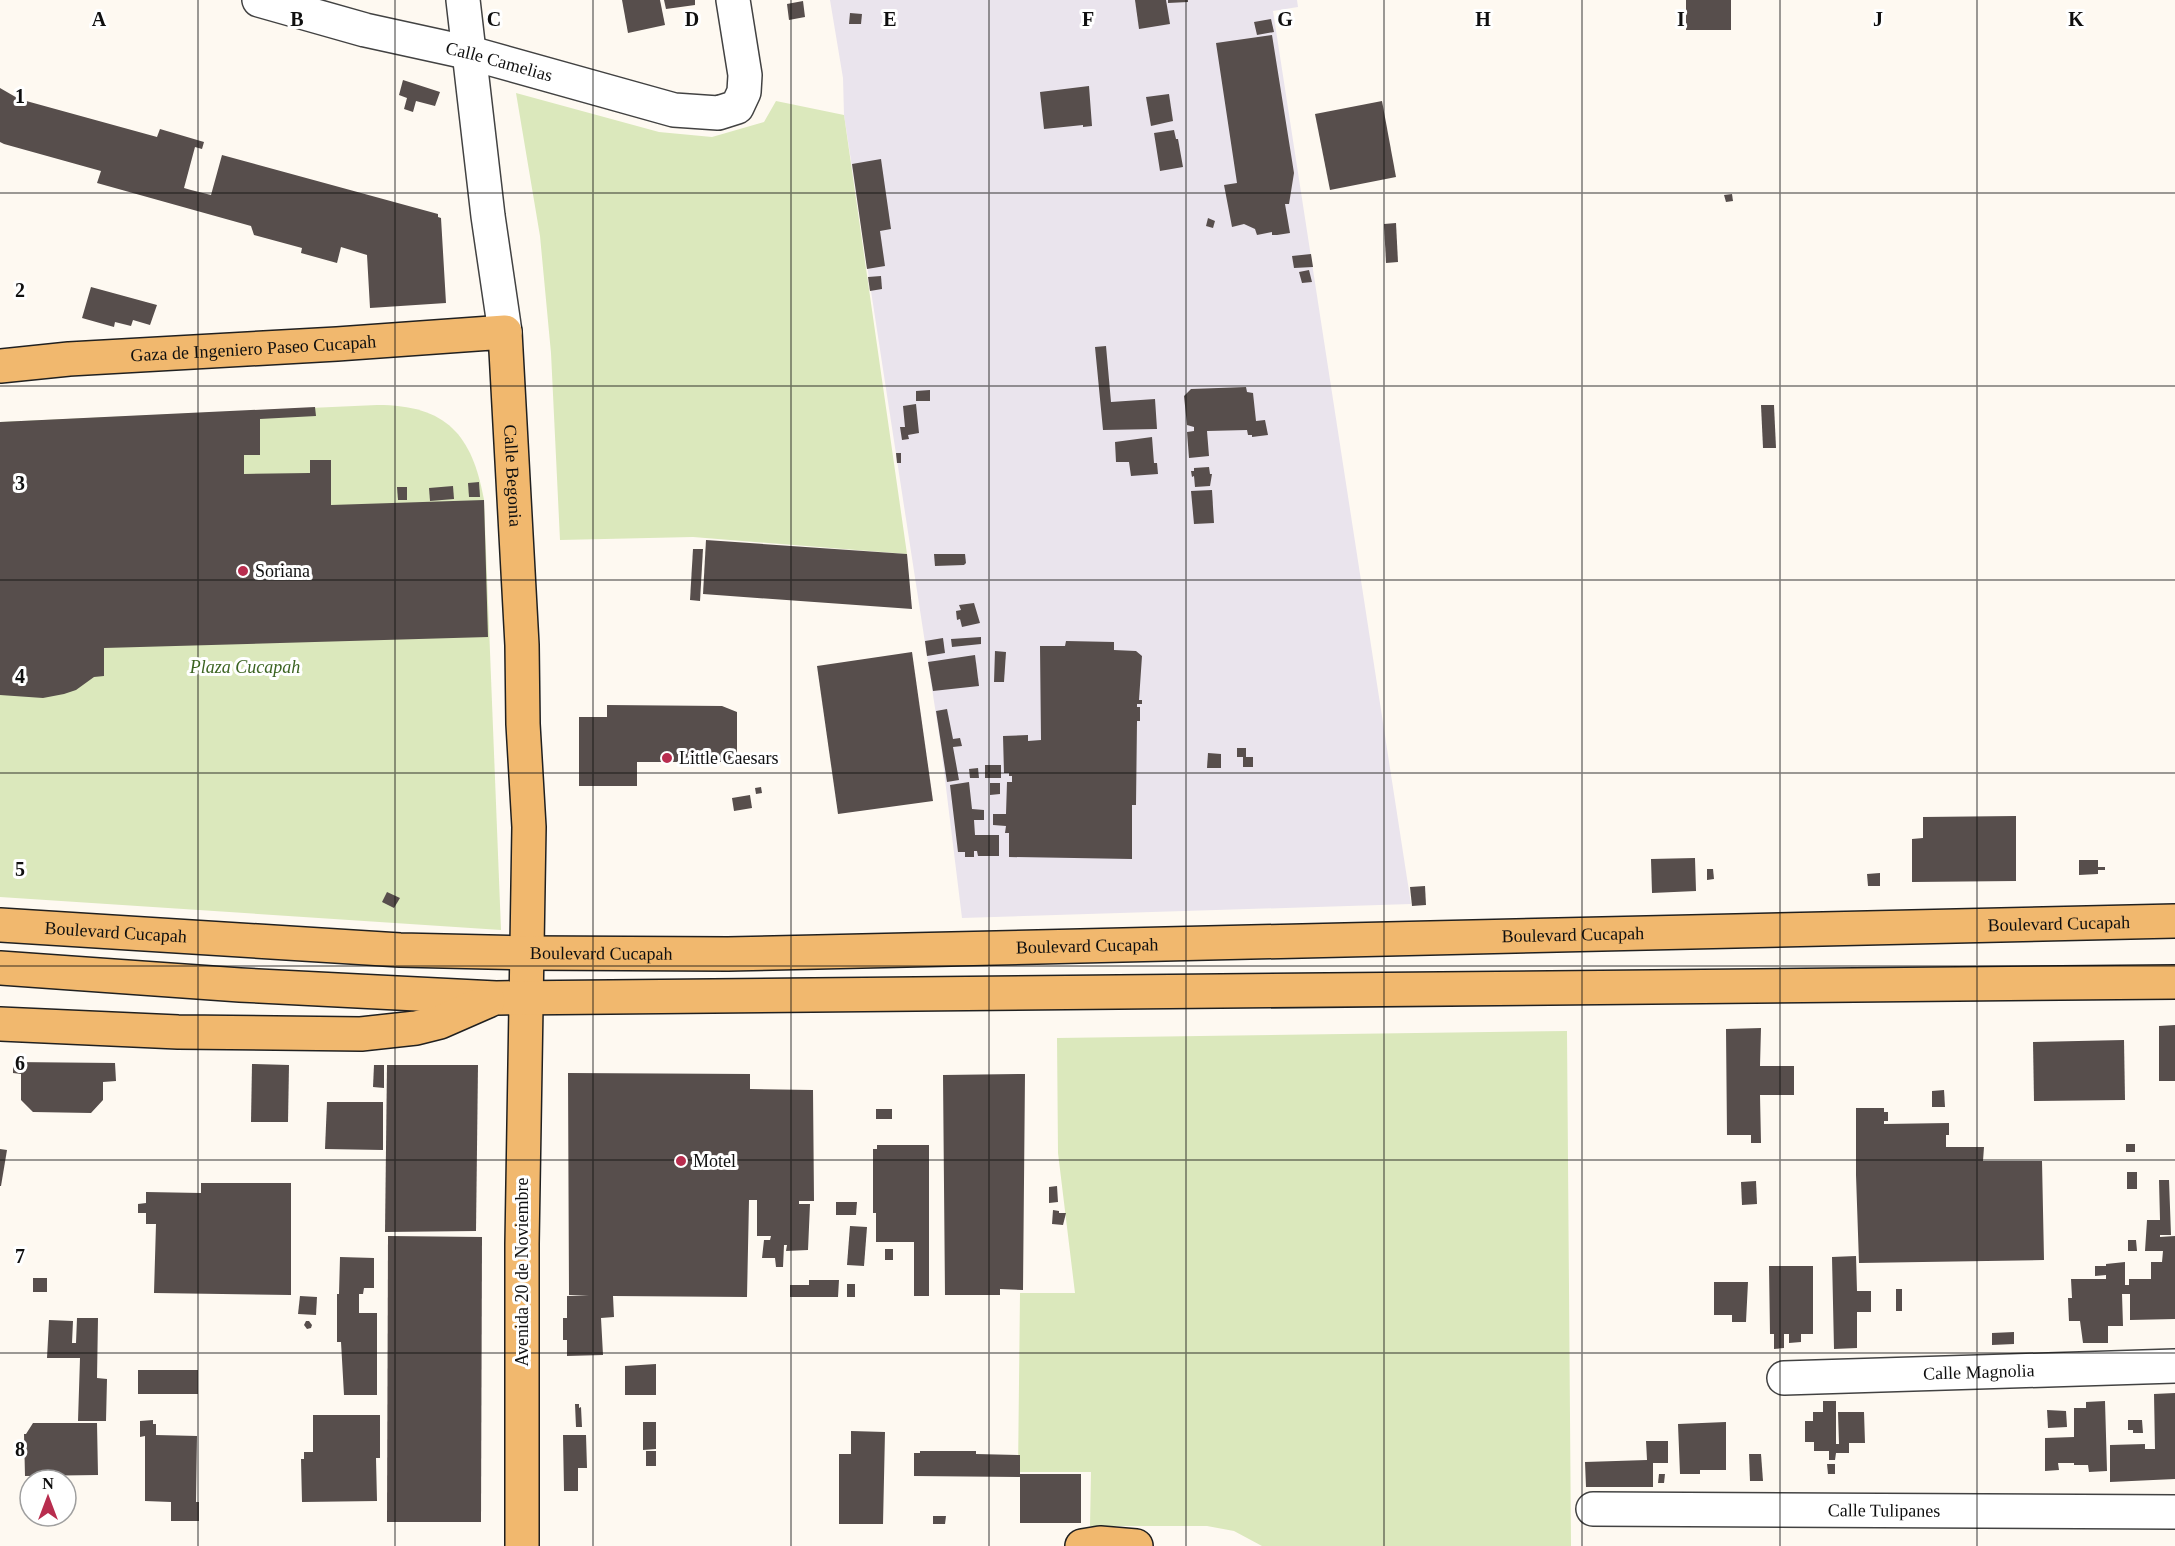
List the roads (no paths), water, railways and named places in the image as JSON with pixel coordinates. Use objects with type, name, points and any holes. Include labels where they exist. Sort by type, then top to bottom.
[{"type":"main road","name":"Gaza de Ingeniero Paseo Cucapah","points":[[0,366],[69,359],[505,332]]},
{"type":"main road","name":"Calle Begonia","points":[[505,332],[529,826],[526,953],[511,998]]},
{"type":"main road","name":"Boulevard Cucapah","points":[[0,925],[400,950],[526,953],[851,952],[1368,938],[1457,938],[2175,921]]},
{"type":"main road","points":[[0,968],[240,985],[511,998],[2175,982]]},
{"type":"main road","points":[[0,1024],[178,1032],[361,1034],[416,1028],[511,998]]},
{"type":"main road","name":"Avenida 20 de Noviembre","points":[[511,998],[522,1244],[522,1546]]},
{"type":"main road","points":[[1094,1545],[1136,1546]]},
{"type":"street","name":"Calle Camelias","points":[[259,0],[365,30],[470,53],[674,110],[718,113],[737,107],[744,92],[745,75],[733,0]]},
{"type":"street","name":"Calle Begonia","points":[[463,0],[488,216],[505,332]]},
{"type":"street","name":"Calle Magnolia","points":[[1784,1378],[2175,1366]]},
{"type":"street","name":"Calle Tulipanes","points":[[1593,1509],[2175,1512]]},
{"type":"place","name":"Soriana","points":[[243,571]]},
{"type":"place","name":"Little Caesars","points":[[667,758]]},
{"type":"place","name":"Motel","points":[[681,1161]]},
{"type":"park label","name":"Plaza Cucapah","points":[[245,667]]}]
